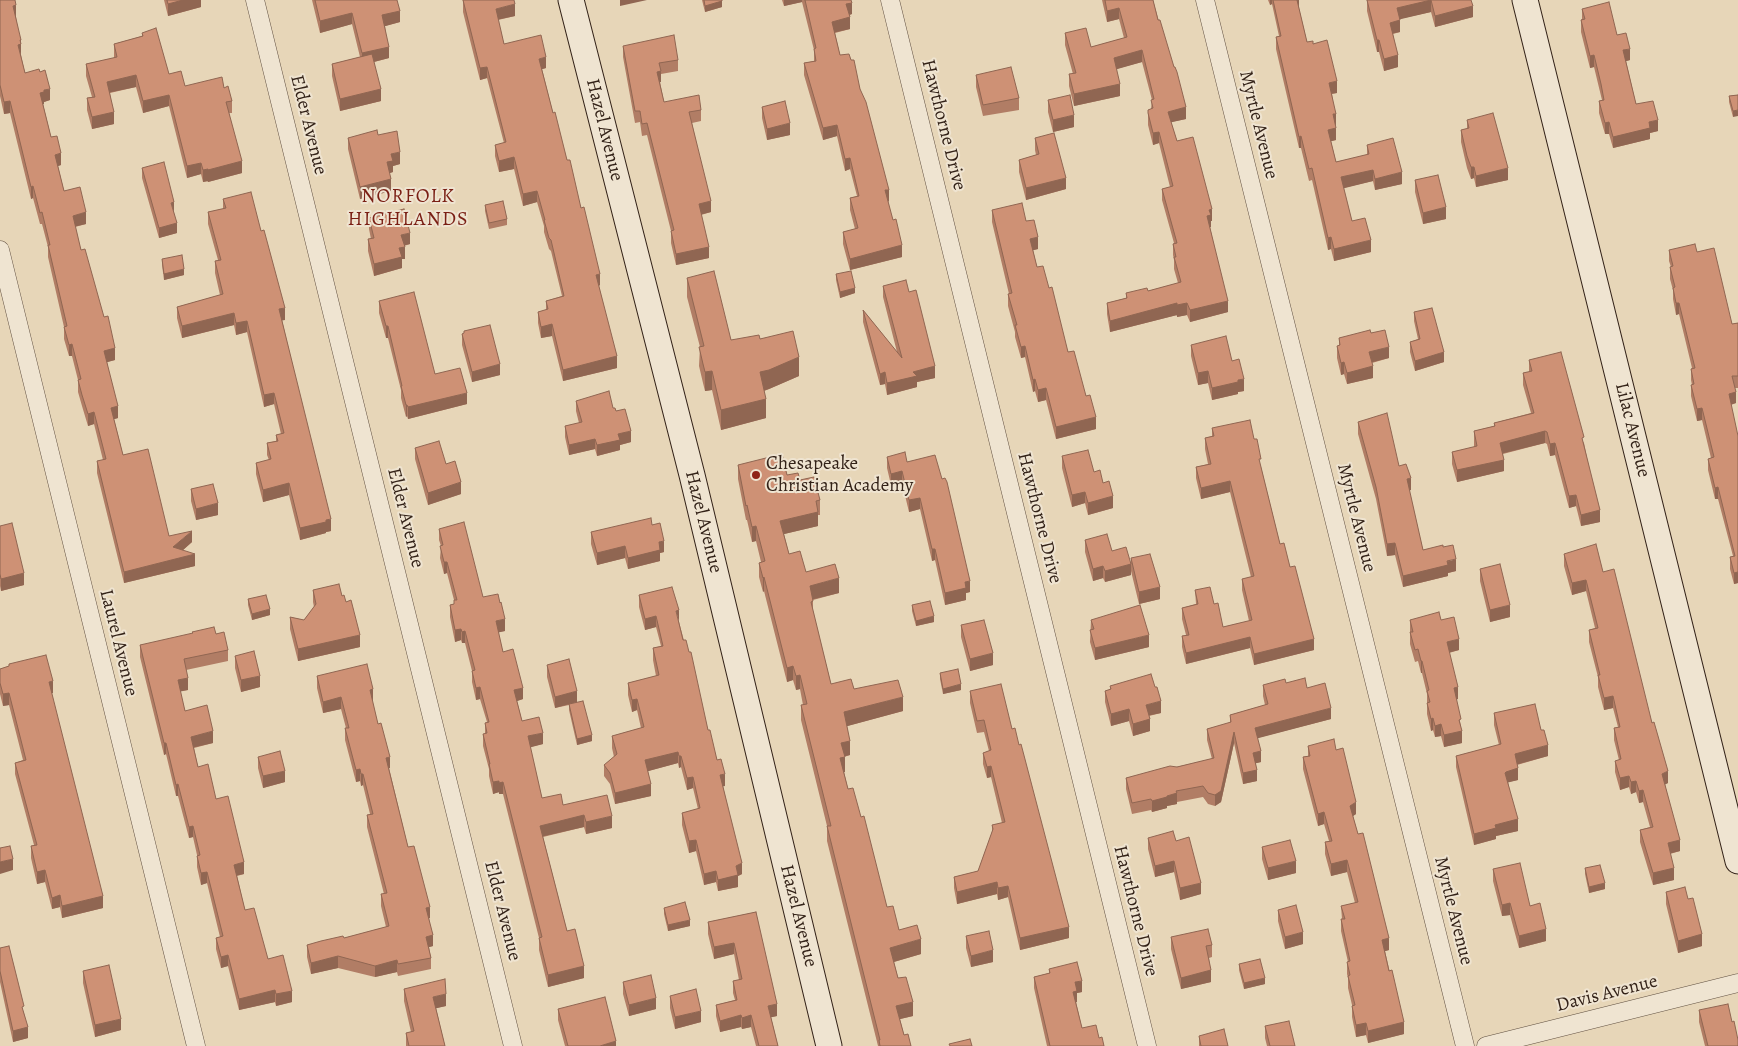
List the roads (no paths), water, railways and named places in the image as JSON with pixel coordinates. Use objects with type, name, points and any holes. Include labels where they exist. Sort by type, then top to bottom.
[{"type":"street","name":"Elder Avenue","points":[[255,0],[513,1046]]},
{"type":"street","name":"Hazel Avenue","points":[[572,0],[696,495],[829,1046]]},
{"type":"street","name":"Hawthorne Drive","points":[[890,0],[1147,1046]]},
{"type":"street","name":"Myrtle Avenue","points":[[1205,0],[1465,1046]]},
{"type":"street","name":"Lilac Avenue","points":[[1525,0],[1738,861]]},
{"type":"street","name":"Laurel Avenue","points":[[0,250],[196,1046]]},
{"type":"street","name":"Davis Avenue","points":[[1486,1046],[1738,983]]},
{"type":"place","name":"Chesapeake Christian Academy","points":[[756,475]]},
{"type":"district","name":"NORFOLK HIGHLANDS","points":[[408,208]]}]
